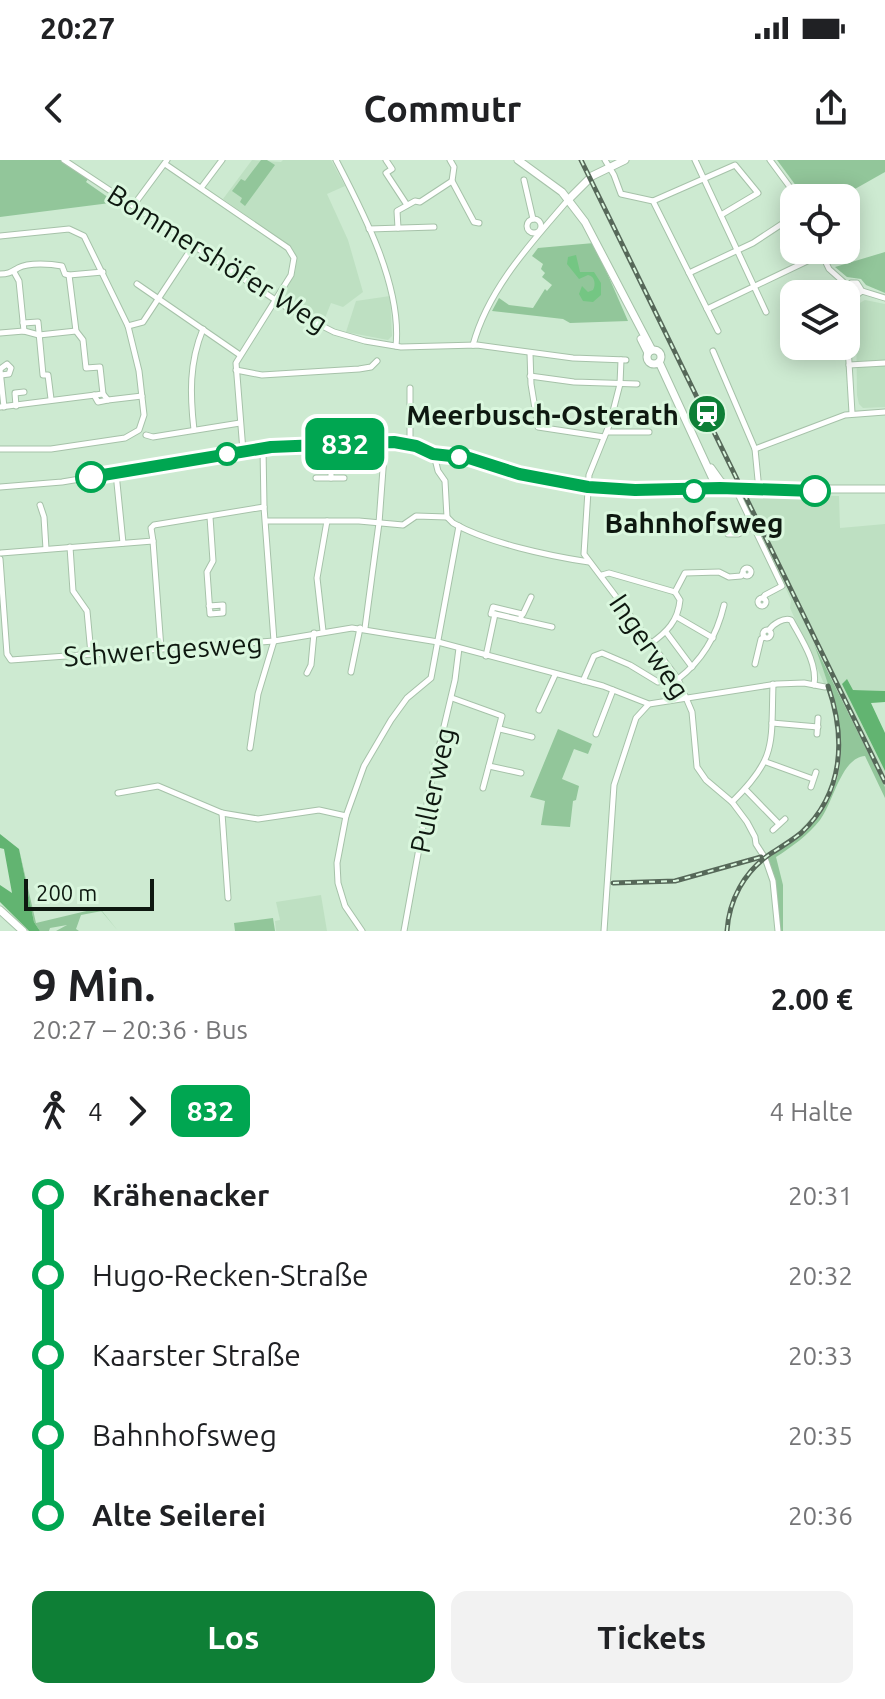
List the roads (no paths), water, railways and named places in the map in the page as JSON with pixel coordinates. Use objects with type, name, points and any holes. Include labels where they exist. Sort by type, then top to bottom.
[{"type":"main road","points":[[518,160],[551,183],[585,222]]},
{"type":"main road","points":[[568,200],[607,164],[625,160]]},
{"type":"main road","points":[[580,187],[578,204],[650,351],[647,360],[656,363],[721,485]]},
{"type":"main road","points":[[707,462],[712,477],[721,485],[736,490],[885,489]]},
{"type":"main road","points":[[0,910],[23,931]]},
{"type":"street","name":"Bommershöfer Weg","points":[[64,160],[275,300],[327,329],[361,340],[396,346],[473,345],[573,358],[623,360],[620,384]]},
{"type":"street","points":[[201,188],[222,160]]},
{"type":"street","points":[[336,160],[369,229],[394,299],[396,346]]},
{"type":"street","points":[[386,160],[392,169],[386,173],[407,205]]},
{"type":"street","points":[[450,160],[454,167],[452,181],[474,222],[479,223]]},
{"type":"street","points":[[695,160],[766,312]]},
{"type":"street","points":[[770,160],[788,184]]},
{"type":"street","points":[[133,206],[166,162],[292,253],[293,268],[240,355],[236,370],[243,451]]},
{"type":"street","points":[[607,164],[621,194],[653,201],[704,179],[728,163],[739,167],[758,193],[721,215]]},
{"type":"street","points":[[524,180],[533,219]]},
{"type":"street","points":[[398,228],[397,211],[415,201],[420,202],[452,181]]},
{"type":"street","points":[[473,345],[491,303],[529,246],[568,200]]},
{"type":"street","points":[[653,201],[718,331]]},
{"type":"street","points":[[533,219],[528,224],[528,236],[534,240]]},
{"type":"street","points":[[529,230],[535,232],[541,227],[539,221],[533,219]]},
{"type":"street","points":[[689,273],[737,251],[780,225]]},
{"type":"street","points":[[369,229],[434,227]]},
{"type":"street","points":[[0,236],[63,229],[84,236],[128,326],[139,371],[143,423],[136,433],[125,438],[51,449],[0,449]]},
{"type":"street","points":[[128,326],[143,322],[193,246]]},
{"type":"street","points":[[707,309],[797,264]]},
{"type":"street","points":[[827,264],[841,280]]},
{"type":"street","points":[[0,274],[14,272],[19,267],[59,265],[69,275],[103,272]]},
{"type":"street","points":[[14,272],[19,281],[24,331]]},
{"type":"street","points":[[69,275],[76,331],[83,340],[86,368],[100,367],[103,394],[108,400]]},
{"type":"street","points":[[137,284],[240,355]]},
{"type":"street","points":[[860,288],[885,298]]},
{"type":"street","points":[[23,323],[38,322],[43,375],[48,375],[51,399]]},
{"type":"street","points":[[194,430],[190,389],[192,365],[203,329]]},
{"type":"street","points":[[0,333],[24,331],[39,335],[76,331]]},
{"type":"street","points":[[713,351],[755,449],[758,480]]},
{"type":"street","points":[[530,353],[530,376],[538,427],[605,434],[649,432]]},
{"type":"street","points":[[849,360],[852,413]]},
{"type":"street","points":[[236,370],[262,375],[368,368],[377,361]]},
{"type":"street","points":[[849,365],[885,363]]},
{"type":"street","points":[[0,371],[2,407],[103,394]]},
{"type":"street","points":[[530,376],[574,382],[637,384]]},
{"type":"street","points":[[266,521],[403,525],[416,516],[447,517],[459,526],[511,545],[589,562],[583,548],[590,468],[605,434],[620,384]]},
{"type":"street","points":[[410,388],[410,444]]},
{"type":"street","points":[[16,406],[15,393],[24,392]]},
{"type":"street","points":[[94,395],[98,402],[142,396]]},
{"type":"street","points":[[755,449],[852,413],[885,412]]},
{"type":"street","points":[[146,435],[153,437],[240,423]]},
{"type":"street","points":[[351,672],[362,628],[379,523],[385,442]]},
{"type":"street","points":[[0,487],[62,482],[263,448],[385,442],[410,444],[433,454],[473,459],[519,474],[588,487],[700,491],[721,485]]},
{"type":"street","points":[[331,444],[331,478]]},
{"type":"street","points":[[250,748],[258,694],[274,641],[263,448]]},
{"type":"street","points":[[433,454],[445,481],[447,517]]},
{"type":"street","points":[[116,473],[123,543]]},
{"type":"street","points":[[700,491],[711,486],[712,477]]},
{"type":"street","points":[[316,478],[344,478]]},
{"type":"street","points":[[736,490],[782,586],[763,598]]},
{"type":"street","points":[[40,505],[46,549]]},
{"type":"street","points":[[161,649],[151,528],[154,525],[264,507]]},
{"type":"street","points":[[209,606],[207,572],[213,561],[210,517]]},
{"type":"street","points":[[323,631],[317,578],[327,521]]},
{"type":"street","points":[[362,931],[345,906],[338,883],[337,863],[346,816],[364,766],[391,720],[405,700],[431,678],[459,526]]},
{"type":"street","points":[[728,534],[738,534],[752,527]]},
{"type":"street","points":[[0,555],[153,541]]},
{"type":"street","points":[[70,547],[73,591],[87,611],[91,654]]},
{"type":"street","name":"Schwertgesweg","points":[[0,555],[7,654],[11,660],[274,641],[343,628],[362,628],[438,642],[583,681],[649,704]]},
{"type":"street","name":"Ingerweg","points":[[589,562],[602,575],[676,676],[688,698],[697,767],[706,780],[732,802],[755,837],[773,881],[778,931]]},
{"type":"street","points":[[675,592],[685,573],[719,572],[729,577],[743,573]]},
{"type":"street","points":[[602,575],[609,573],[675,592],[680,598],[677,617],[666,632],[650,644]]},
{"type":"street","points":[[521,617],[531,597]]},
{"type":"street","points":[[583,681],[598,653],[612,656],[658,682],[676,676],[692,667],[706,651],[724,605]]},
{"type":"street","points":[[486,656],[495,614],[521,617],[552,627]]},
{"type":"street","points":[[677,617],[713,638]]},
{"type":"street","points":[[755,664],[761,639],[770,637],[772,626],[791,620],[810,657],[816,676],[814,685]]},
{"type":"street","points":[[666,632],[692,667]]},
{"type":"street","points":[[307,673],[311,665],[314,633]]},
{"type":"street","name":"Pullerweg","points":[[404,931],[432,777],[452,698],[459,648]]},
{"type":"street","points":[[539,710],[555,675]]},
{"type":"street","points":[[732,802],[766,762],[772,723],[773,684]]},
{"type":"street","points":[[604,931],[614,785],[636,718],[649,704],[773,684],[825,687]]},
{"type":"street","points":[[596,734],[613,690]]},
{"type":"street","points":[[452,698],[502,716],[483,788]]},
{"type":"street","points":[[631,698],[636,718]]},
{"type":"street","points":[[772,723],[817,730],[818,718]]},
{"type":"street","points":[[500,729],[532,737]]},
{"type":"street","points":[[766,762],[815,776],[811,787]]},
{"type":"street","points":[[489,766],[521,773]]},
{"type":"street","points":[[118,793],[158,786],[222,813],[258,819],[319,810],[346,816]]},
{"type":"street","points":[[745,789],[779,824]]},
{"type":"street","points":[[222,813],[228,898]]},
{"type":"street","points":[[773,830],[785,819]]},
{"type":"railway","points":[[581,160],[885,782]]},
{"type":"railway","points":[[727,931],[731,908],[745,878],[761,861],[801,833],[826,800],[833,783],[839,745],[828,686]]},
{"type":"railway","points":[[613,883],[675,881],[761,857]]},
{"type":"place","name":"Meerbusch-Osterath","points":[[707,414]]},
{"type":"place","name":"Bahnhofsweg","points":[[694,491]]}]
